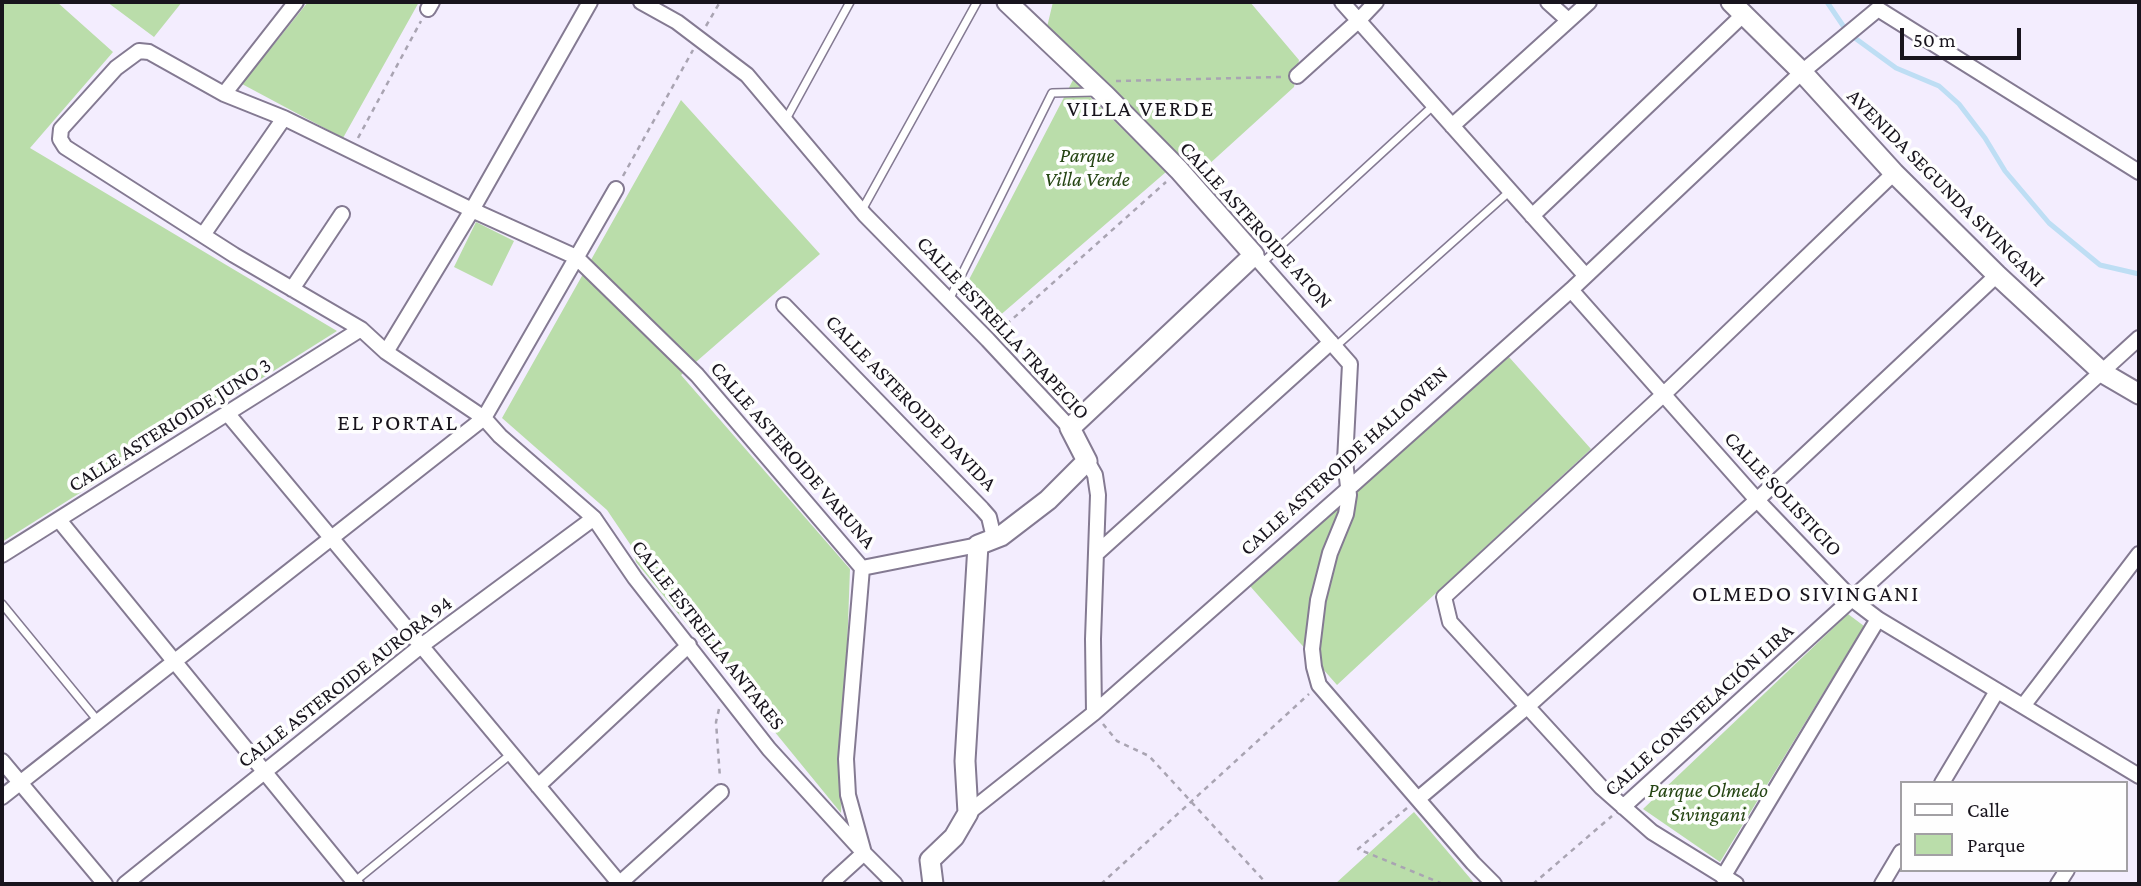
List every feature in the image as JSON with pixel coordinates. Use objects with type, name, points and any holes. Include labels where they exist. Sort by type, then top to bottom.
[{"type":"street","points":[[224,94],[296,2]]},
{"type":"street","points":[[386,352],[472,210],[590,2]]},
{"type":"street","name":"CALLE ESTRELLA TRAPECIO","points":[[641,2],[677,22],[747,75],[862,210],[1070,428],[1095,475],[1098,495],[1093,639],[1094,713]]},
{"type":"street","name":"CALLE ASTEROIDE ATON","points":[[1007,2],[1095,85],[1179,170],[1350,364],[1345,461],[1348,489],[1346,514],[1330,553],[1318,600],[1312,649],[1319,685]]},
{"type":"street","points":[[1342,2],[1585,275]]},
{"type":"street","points":[[1297,76],[1376,2]]},
{"type":"street","points":[[1548,2],[1569,20]]},
{"type":"street","points":[[1452,126],[1589,2]]},
{"type":"street","points":[[1532,216],[1737,8]]},
{"type":"street","name":"AVENIDA SEGUNDA SIVINGANI","points":[[1737,8],[1802,72],[1894,173],[1997,275],[2103,373],[2139,394]]},
{"type":"street","name":"CALLE ASTEROIDE HALLOWEN","points":[[933,884],[930,860],[954,836],[968,813],[1094,713],[1348,489],[1571,290],[1802,72],[1878,9],[2139,172]]},
{"type":"street","name":"CALLE ESTRELLA ANTARES","points":[[224,94],[149,52],[139,51],[116,68],[61,129],[60,139],[65,147],[203,235],[361,330],[386,352],[484,418],[500,436],[594,518],[635,578],[769,749],[895,884]]},
{"type":"street","name":"CALLE ASTEROIDE VARUNA","points":[[224,94],[284,118],[472,210],[576,257],[697,375],[862,568],[846,759],[848,795],[864,853]]},
{"type":"street","points":[[203,235],[284,118]]},
{"type":"street","points":[[1878,619],[1730,881],[1652,832],[1601,787],[1450,622],[1444,597],[1664,394],[1894,173]]},
{"type":"street","points":[[2,797],[484,418],[616,190]]},
{"type":"street","points":[[292,289],[342,214]]},
{"type":"street","points":[[1070,428],[1258,260]]},
{"type":"street","points":[[1419,798],[1528,706],[1757,500],[1997,275]]},
{"type":"street","name":"CALLE SOLISTICIO","points":[[1571,290],[1757,500],[1853,600],[1878,619],[2023,706],[2130,776]]},
{"type":"street","name":"CALLE ASTEROIDE DAVIDA","points":[[785,305],[989,517],[965,761],[968,813]]},
{"type":"street","name":"CALLE ASTERIOIDE JUNO 3","points":[[2,555],[361,330]]},
{"type":"street","name":"CALLE CONSTELACIÓN LIRA","points":[[1623,807],[2139,338]]},
{"type":"street","points":[[1096,554],[1333,345]]},
{"type":"street","points":[[227,412],[619,884],[721,792]]},
{"type":"street","points":[[862,568],[986,541],[1048,500],[1087,461]]},
{"type":"street","name":"CALLE ASTEROIDE AURORA 94","points":[[125,884],[421,646],[594,518]]},
{"type":"street","points":[[59,520],[354,884]]},
{"type":"street","points":[[2023,706],[2139,554]]},
{"type":"street","points":[[538,786],[689,645]]},
{"type":"street","points":[[1319,685],[1494,884]]},
{"type":"street","points":[[1943,781],[1997,691]]},
{"type":"street","points":[[2,761],[105,884]]},
{"type":"street","points":[[831,884],[864,853]]},
{"type":"street","points":[[1882,884],[1899,855]]},
{"type":"lane","points":[[785,121],[850,2]]},
{"type":"lane","points":[[862,210],[977,2]]},
{"type":"lane","points":[[949,300],[1052,93],[1095,85]]},
{"type":"lane","points":[[1258,260],[1434,105]]},
{"type":"lane","points":[[1333,345],[1510,191]]},
{"type":"lane","points":[[2,604],[98,721]]},
{"type":"lane","points":[[354,884],[511,754]]},
{"type":"path","points":[[616,190],[720,2]]},
{"type":"path","points":[[351,151],[430,5]]},
{"type":"path","points":[[1095,85],[1297,76]]},
{"type":"path","points":[[988,341],[1179,170]]},
{"type":"path","points":[[1101,884],[1319,685]]},
{"type":"path","points":[[721,792],[716,722],[724,693]]},
{"type":"path","points":[[1094,713],[1117,741],[1149,755],[1267,884]]},
{"type":"path","points":[[1419,798],[1357,849],[1444,884]]},
{"type":"path","name":"CALLE CONSTELACIÓN LIRA","points":[[1533,884],[1623,807]]},
{"type":"green space","points":[[2,2],[57,2],[113,52],[30,148],[337,331],[2,542]]},
{"type":"green space","points":[[107,2],[182,2],[154,37]]},
{"type":"green space","points":[[308,2],[419,2],[343,138],[242,84]]},
{"type":"green space","points":[[1053,2],[1250,2],[1299,60],[1294,87],[1196,176],[1047,27]]},
{"type":"green space","name":"Parque Villa Verde","points":[[1073,80],[1166,172],[990,324],[961,295]]},
{"type":"green space","points":[[681,100],[820,254],[681,375],[850,569],[841,813],[636,562],[632,547],[607,510],[502,418]]},
{"type":"green space","points":[[476,222],[514,241],[492,286],[454,267]]},
{"type":"green space","points":[[1509,357],[1591,449],[1337,685],[1250,586]]},
{"type":"green space","name":"Parque Olmedo Sivingani","points":[[1848,614],[1864,626],[1720,862],[1643,809]]},
{"type":"green space","points":[[1414,812],[1475,884],[1335,884]]},
{"type":"waterway","points":[[1827,2],[1848,33],[1896,68],[1939,86],[1959,104],[1985,138],[2005,171],[2049,223],[2100,265],[2139,274]]},
{"type":"district","name":"VILLA VERDE","points":[[1141,109]]},
{"type":"district","name":"EL PORTAL","points":[[398,423]]},
{"type":"district","name":"OLMEDO SIVINGANI","points":[[1806,594]]}]
